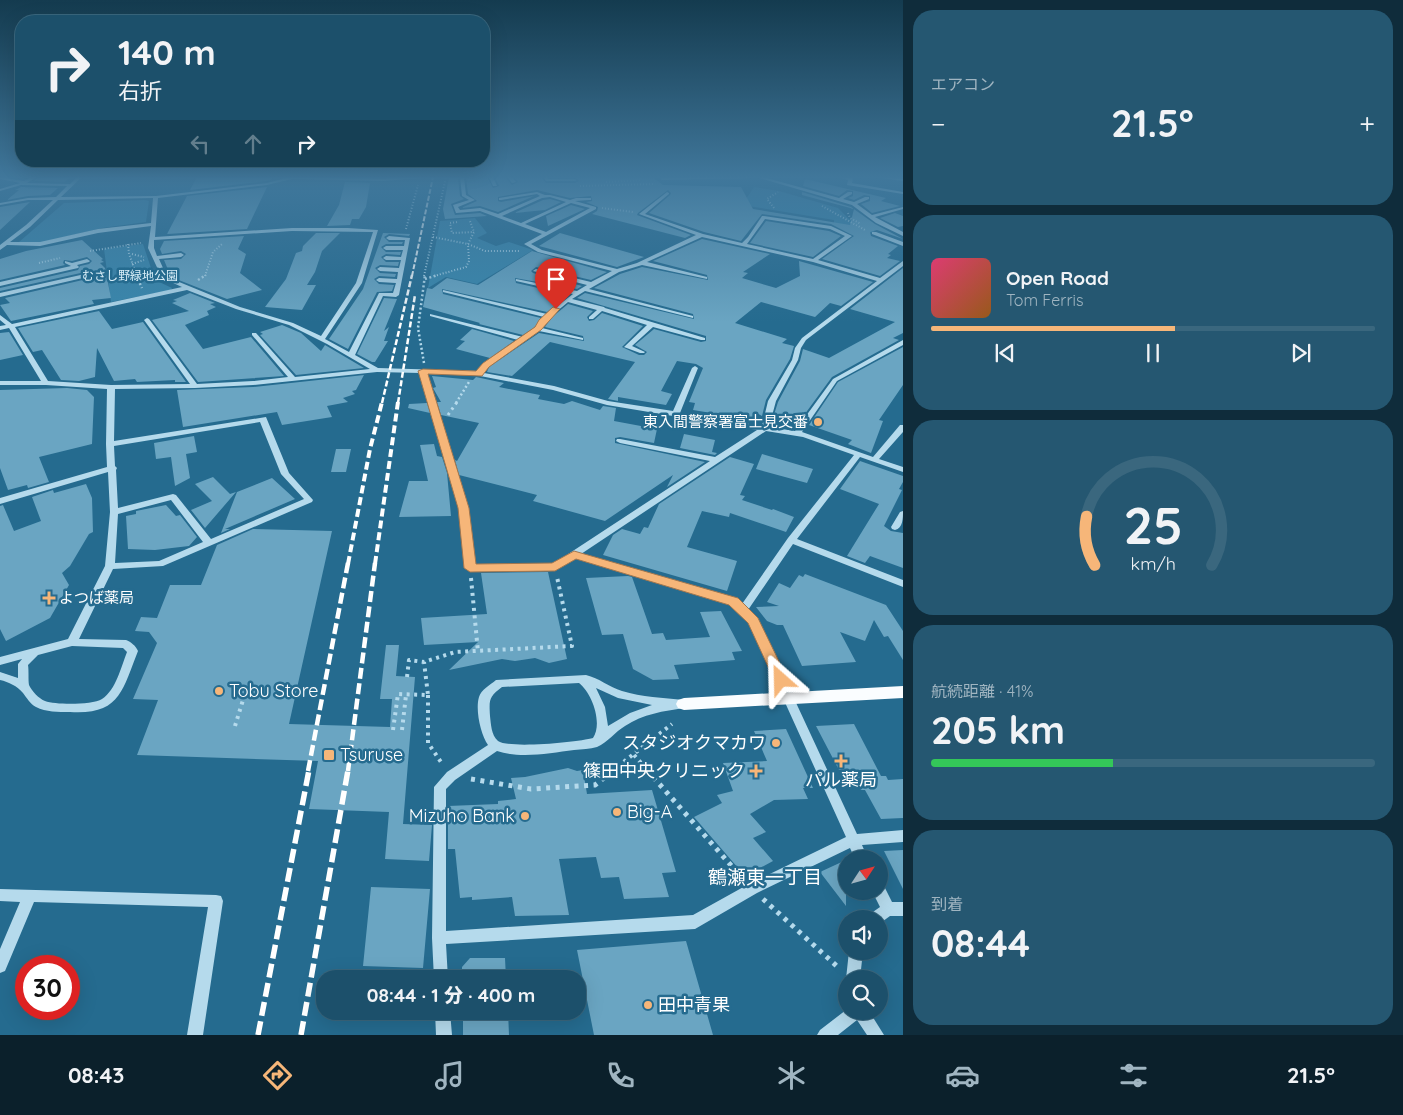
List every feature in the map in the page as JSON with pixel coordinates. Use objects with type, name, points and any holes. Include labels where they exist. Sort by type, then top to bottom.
[{"type":"main road","points":[[684,704],[903,692]]},
{"type":"street","points":[[0,248],[28,225]]},
{"type":"street","points":[[7,244],[40,244],[98,231],[142,225]]},
{"type":"street","points":[[152,225],[150,248],[165,278],[238,308],[291,324],[377,370]]},
{"type":"street","points":[[521,225],[544,233]]},
{"type":"street","points":[[559,225],[527,244],[540,252],[617,271]]},
{"type":"street","points":[[673,225],[701,235],[814,261],[881,280]]},
{"type":"street","points":[[742,245],[750,238],[758,225]]},
{"type":"street","points":[[814,261],[849,236],[831,228],[815,225]]},
{"type":"street","points":[[886,225],[903,234]]},
{"type":"street","points":[[151,240],[247,231],[315,228],[376,231],[359,283],[322,339]]},
{"type":"street","points":[[874,233],[903,244]]},
{"type":"street","points":[[477,374],[486,365],[538,329],[548,316],[567,300],[592,284],[617,271],[642,263],[701,235]]},
{"type":"street","points":[[351,355],[381,294],[396,295],[408,239],[389,238]]},
{"type":"street","points":[[386,248],[406,248]]},
{"type":"street","points":[[154,258],[181,255]]},
{"type":"street","points":[[386,258],[404,259]]},
{"type":"street","points":[[64,260],[74,264],[87,261]]},
{"type":"street","points":[[642,263],[705,278]]},
{"type":"street","points":[[423,371],[463,508],[470,568],[555,567],[765,428],[772,401],[795,360],[798,348],[804,340],[903,263]]},
{"type":"street","points":[[0,284],[76,267],[74,264]]},
{"type":"street","points":[[380,269],[401,270]]},
{"type":"street","points":[[536,271],[592,284]]},
{"type":"street","points":[[0,295],[85,276]]},
{"type":"street","points":[[379,280],[399,281]]},
{"type":"street","points":[[518,280],[582,291],[691,317]]},
{"type":"street","points":[[0,328],[156,295],[185,287]]},
{"type":"street","points":[[445,291],[548,316]]},
{"type":"street","points":[[567,300],[630,316],[651,325],[703,340]]},
{"type":"street","points":[[591,318],[602,308]]},
{"type":"street","points":[[432,315],[524,339]]},
{"type":"street","points":[[0,317],[11,326],[46,383]]},
{"type":"street","points":[[147,320],[195,386]]},
{"type":"street","points":[[642,352],[626,347],[651,325]]},
{"type":"street","points":[[538,329],[581,339]]},
{"type":"street","points":[[254,334],[293,379]]},
{"type":"street","points":[[798,434],[835,380],[903,342]]},
{"type":"street","points":[[676,414],[695,368]]},
{"type":"street","points":[[0,383],[46,383],[111,387],[195,386],[293,379],[377,370],[477,374],[554,388],[607,403],[798,434],[903,470]]},
{"type":"street","points":[[72,642],[110,566],[114,512],[113,468],[110,444],[111,387]]},
{"type":"street","points":[[110,444],[263,419],[286,474],[309,500],[160,564],[110,566]]},
{"type":"street","points":[[875,460],[903,426]]},
{"type":"street","points":[[620,440],[717,460]]},
{"type":"street","points":[[743,610],[791,540],[860,454]]},
{"type":"street","points":[[0,501],[113,468]]},
{"type":"street","points":[[114,512],[172,497],[209,543]]},
{"type":"street","points":[[895,527],[903,514]]},
{"type":"street","points":[[791,540],[903,584]]},
{"type":"street","points":[[574,555],[733,602],[754,621],[858,850]]},
{"type":"street","points":[[0,661],[72,642],[126,644],[133,651],[111,699],[103,706],[90,709],[40,704],[33,699],[24,687],[14,680],[0,676]]},
{"type":"street","points":[[24,687],[23,664],[37,652]]},
{"type":"street","points":[[579,679],[590,685],[594,690],[603,724],[600,740]]},
{"type":"street","points":[[496,746],[485,729],[484,698],[494,686],[511,682],[594,680],[616,693],[632,698],[684,704]]},
{"type":"street","points":[[441,970],[440,787],[451,776],[496,746],[514,749],[594,743],[620,723],[635,716],[684,704]]},
{"type":"street","points":[[439,938],[695,922],[752,889],[853,840],[903,836]]},
{"type":"street","points":[[0,895],[216,901],[195,1035]]},
{"type":"street","points":[[0,966],[30,895]]},
{"type":"street","points":[[884,900],[888,909],[903,909]]},
{"type":"street","points":[[443,1020],[444,1035]]},
{"type":"street","points":[[825,1035],[846,1020]]},
{"type":"street","points":[[865,1020],[876,1035]]},
{"type":"path","points":[[405,232],[406,225]]},
{"type":"path","points":[[423,371],[418,330],[425,279],[437,225]]},
{"type":"path","points":[[450,225],[452,233],[474,232]]},
{"type":"path","points":[[425,279],[466,267],[469,261],[468,244],[474,232],[472,225]]},
{"type":"path","points":[[855,225],[874,233]]},
{"type":"path","points":[[185,287],[205,277],[212,252],[228,240],[247,231]]},
{"type":"path","points":[[433,237],[468,244],[485,251],[540,252]]},
{"type":"path","points":[[85,252],[151,240]]},
{"type":"path","points":[[216,242],[224,240]]},
{"type":"path","points":[[128,244],[132,264],[140,286],[156,295]]},
{"type":"path","points":[[131,254],[140,253]]},
{"type":"path","points":[[131,254],[147,259],[132,264]]},
{"type":"path","points":[[33,264],[64,260]]},
{"type":"path","points":[[437,422],[445,419],[477,374]]},
{"type":"path","points":[[407,677],[409,660],[424,662],[455,652],[572,646],[555,567]]},
{"type":"path","points":[[471,576],[478,652]]},
{"type":"path","points":[[393,730],[398,694],[428,695],[424,662]]},
{"type":"path","points":[[402,730],[406,695]]},
{"type":"path","points":[[235,726],[243,700]]},
{"type":"path","points":[[634,755],[752,889],[841,970]]},
{"type":"green space","points":[[38,225],[122,225],[39,243],[19,242]]},
{"type":"green space","points":[[439,225],[481,225],[487,233],[477,238],[496,246],[509,242],[533,250],[477,284],[446,277],[428,288]]},
{"type":"green space","points":[[837,225],[862,225],[875,232],[853,234]]},
{"type":"green space","name":"むさし野緑地公園","points":[[143,244],[155,280],[172,288],[171,290],[111,302],[104,249]]},
{"type":"building","points":[[172,225],[249,225],[247,229],[167,234]]},
{"type":"building","points":[[636,225],[665,225],[691,235],[685,238]]},
{"type":"building","points":[[685,225],[753,225],[741,241]]},
{"type":"building","points":[[763,225],[793,225],[829,231],[841,236],[813,257],[750,243]]},
{"type":"building","points":[[833,225],[877,225],[903,239],[877,230],[870,232],[871,236],[898,246],[888,254],[891,255],[887,258],[900,261],[880,276],[822,259],[854,236]]},
{"type":"building","points":[[316,233],[340,233],[322,251],[315,272],[307,285],[316,285],[302,310],[265,307],[286,279],[296,253],[302,251],[303,246]]},
{"type":"building","points":[[383,233],[410,234],[409,236],[389,234],[384,237],[389,242],[403,242],[402,244],[386,244],[381,247],[386,252],[401,252],[400,255],[386,254],[381,257],[386,262],[399,262],[398,266],[380,265],[375,268],[380,273],[396,274],[395,277],[379,276],[374,279],[379,284],[394,285],[392,291],[377,292],[348,349],[329,339],[363,289]]},
{"type":"building","points":[[560,233],[644,257],[617,267],[539,246]]},
{"type":"building","points":[[244,236],[238,249],[246,254],[240,273],[262,290],[227,299],[171,277],[164,260],[181,259],[186,254],[181,251],[162,254],[160,249],[164,241]]},
{"type":"building","points":[[702,239],[770,254],[743,272],[748,273],[742,278],[776,288],[800,276],[799,261],[873,282],[841,306],[830,303],[815,317],[761,302],[735,323],[787,339],[782,343],[794,346],[790,359],[766,400],[762,416],[755,412],[754,420],[693,410],[695,403],[689,402],[703,368],[696,364],[677,361],[661,391],[672,394],[666,405],[618,397],[618,401],[608,399],[635,362],[550,342],[512,376],[487,372],[489,367],[539,333],[584,341],[583,336],[545,327],[551,318],[568,304],[593,311],[587,317],[589,321],[594,320],[602,313],[643,326],[622,347],[639,355],[644,355],[647,352],[635,345],[654,329],[701,342],[706,341],[706,336],[577,298],[585,293],[694,319],[693,314],[594,288],[620,274],[642,267],[708,280],[707,275],[653,261]]},
{"type":"building","points":[[82,240],[103,259],[101,260],[104,262],[100,263],[105,268],[111,298],[92,300],[94,304],[11,321],[0,305],[10,303],[5,298],[87,279],[90,276],[85,272],[0,291],[0,288],[78,270],[80,266],[89,264],[92,261],[87,257],[72,261],[64,260],[63,263],[65,265],[0,280],[0,259],[26,251]]},
{"type":"building","points":[[532,251],[607,272],[591,280],[536,267],[531,271],[582,286],[577,289],[515,278],[516,283],[569,295],[547,312],[442,289],[443,294],[541,318],[535,327],[523,335],[423,307],[427,288],[432,289],[447,278],[478,285]]},
{"type":"building","points":[[903,268],[903,333],[893,338],[899,340],[832,377],[799,422],[795,421],[793,427],[772,421],[778,402],[800,361],[803,349],[829,358],[895,322],[850,309]]},
{"type":"building","points":[[190,293],[215,303],[210,304],[216,307],[207,311],[209,315],[185,325],[203,349],[251,337],[284,376],[198,382],[152,320],[189,311],[172,303],[177,301],[173,300]]},
{"type":"building","points":[[384,298],[397,299],[384,331],[389,327],[384,341],[388,341],[375,362],[372,362],[357,354]]},
{"type":"building","points":[[99,311],[112,329],[143,322],[186,382],[175,382],[175,380],[137,382],[135,379],[114,381],[97,348],[95,377],[79,381],[61,380],[42,350],[33,352],[18,328]]},
{"type":"building","points":[[282,325],[301,333],[321,351],[325,345],[364,368],[296,375],[260,335],[263,334],[260,332]]},
{"type":"building","points":[[472,329],[514,341],[490,358],[456,349],[465,341],[460,340]]},
{"type":"building","points":[[9,332],[23,355],[0,360],[0,333]]},
{"type":"building","points":[[903,347],[903,385],[879,420],[883,421],[871,453],[848,444],[852,440],[809,425],[838,382]]},
{"type":"building","points":[[364,375],[356,390],[352,391],[355,394],[343,398],[348,402],[327,406],[332,417],[282,425],[277,412],[183,427],[177,390],[253,387]]},
{"type":"building","points":[[432,376],[473,380],[476,377],[504,383],[499,387],[540,395],[538,399],[564,404],[572,401],[600,410],[603,406],[616,408],[614,421],[657,429],[654,443],[620,437],[615,438],[615,443],[705,462],[667,487],[673,475],[605,521],[533,501],[537,495],[459,475],[455,460],[457,461],[479,423],[441,415],[437,402],[441,402],[433,388],[436,387]]},
{"type":"building","points":[[67,388],[87,390],[94,397],[92,444],[39,457],[49,482],[28,488],[27,485],[8,490],[0,468],[0,390]]},
{"type":"building","points":[[427,403],[430,413],[408,408],[409,404]]},
{"type":"building","points":[[684,434],[715,440],[712,452],[717,453],[715,455],[680,448]]},
{"type":"building","points":[[194,436],[197,452],[186,454],[190,478],[175,486],[171,457],[156,459],[154,443]]},
{"type":"building","points":[[434,444],[437,456],[442,457],[447,473],[451,516],[399,517],[409,481],[428,481],[420,445]]},
{"type":"building","points":[[336,449],[351,449],[346,472],[331,472]]},
{"type":"building","points":[[762,454],[813,469],[807,483],[756,469]]},
{"type":"building","points":[[730,457],[754,464],[740,495],[745,496],[742,500],[794,517],[786,532],[730,513],[729,517],[702,511],[687,547],[737,561],[727,591],[603,555],[613,535],[622,529],[640,534],[644,527],[648,528],[659,504]]},
{"type":"building","points":[[860,461],[903,476],[903,482],[899,489],[902,490],[884,526],[891,531],[903,533],[903,568],[870,556],[865,563],[847,556],[879,504],[840,489]]},
{"type":"building","points":[[213,477],[230,494],[236,492],[205,528],[191,510],[212,501],[195,484]]},
{"type":"building","points":[[272,478],[295,499],[225,529],[230,529],[221,533],[237,492]]},
{"type":"building","points":[[86,484],[92,498],[93,532],[89,534],[70,566],[62,573],[69,585],[50,618],[6,641],[0,629],[0,506],[3,505],[14,531],[41,521],[32,497],[53,490],[54,493]]},
{"type":"building","points":[[166,505],[176,516],[180,515],[197,537],[189,546],[155,550],[128,549],[126,516],[136,514],[136,511]]},
{"type":"building","points":[[253,529],[332,531],[289,724],[390,727],[392,699],[380,699],[386,645],[399,645],[396,676],[415,677],[403,824],[432,825],[429,861],[385,859],[389,812],[309,809],[318,761],[137,755],[158,700],[133,699],[157,643],[149,632],[135,631],[141,617],[157,618],[170,585],[201,585],[217,545]]},
{"type":"building","points":[[548,572],[567,659],[549,663],[535,658],[515,661],[502,659],[449,670],[478,642],[424,645],[421,618],[487,614],[481,573]]},
{"type":"building","points":[[805,574],[886,605],[903,631],[903,660],[888,636],[884,637],[874,620],[865,641],[840,632],[856,662],[802,666],[783,625],[767,621],[756,607],[779,606],[767,602],[779,583],[790,588],[799,575],[803,577]]},
{"type":"building","points":[[632,577],[652,634],[663,633],[666,640],[710,637],[700,612],[721,611],[742,651],[732,652],[735,660],[674,665],[679,679],[653,680],[633,669],[623,634],[602,635],[586,578]]},
{"type":"building","points":[[854,724],[881,776],[886,776],[888,780],[903,779],[903,818],[881,819],[865,790],[861,790],[850,770],[839,770],[816,726]]},
{"type":"building","points":[[786,729],[813,788],[803,788],[808,799],[774,800],[750,814],[766,832],[753,838],[773,861],[745,876],[694,817],[722,803],[717,795],[733,791],[723,763],[767,761],[754,731]]},
{"type":"building","points":[[568,768],[577,771],[583,770],[587,794],[652,790],[676,872],[662,873],[669,897],[624,899],[619,877],[601,878],[596,857],[559,859],[569,915],[515,916],[512,897],[472,900],[472,897],[460,898],[455,849],[448,849],[448,806],[498,804],[498,801],[516,799],[511,778]]},
{"type":"building","points":[[903,850],[903,889],[888,859],[888,851]]},
{"type":"building","points":[[838,864],[838,896],[820,872]]},
{"type":"building","points":[[371,887],[430,889],[423,968],[363,966]]},
{"type":"building","points":[[686,941],[713,1035],[594,1035],[586,995],[586,970],[581,970],[577,950]]},
{"type":"building","points":[[470,958],[505,958],[506,970],[462,970],[462,967]]},
{"type":"building","points":[[463,1020],[508,1020],[509,1035],[463,1035]]},
{"type":"railway","points":[[412,276],[423,225]]},
{"type":"railway","points":[[382,403],[412,275]]},
{"type":"railway","points":[[398,403],[415,295]]},
{"type":"railway","points":[[348,564],[370,449],[382,402]]},
{"type":"railway","points":[[375,564],[398,402]]},
{"type":"railway","points":[[308,771],[348,563]]},
{"type":"railway","points":[[348,771],[375,563]]},
{"type":"railway","points":[[258,1035],[309,770]]},
{"type":"railway","points":[[301,1035],[348,770]]},
{"type":"place","name":"東入間警察署富士見交番","points":[[818,422]]},
{"type":"place","name":"よつば薬局","points":[[49,598]]},
{"type":"place","name":"Tobu Store","points":[[219,691]]},
{"type":"place","name":"スタジオクマカワ","points":[[776,743]]},
{"type":"place","name":"Tsuruse","points":[[329,755]]},
{"type":"place","name":"パル薬局","points":[[841,761]]},
{"type":"place","name":"篠田中央クリニック","points":[[756,771]]},
{"type":"place","name":"Big-A","points":[[617,812]]},
{"type":"place","name":"Mizuho Bank","points":[[525,816]]},
{"type":"place","name":"田中青果","points":[[648,1005]]},
{"type":"district","name":"鶴瀬東一丁目","points":[[765,877]]},
{"type":"route","points":[[556,309],[542,322],[538,329],[486,365],[479,374],[423,371],[463,508],[470,568],[555,567],[574,555],[733,602],[754,621],[781,680]]}]
